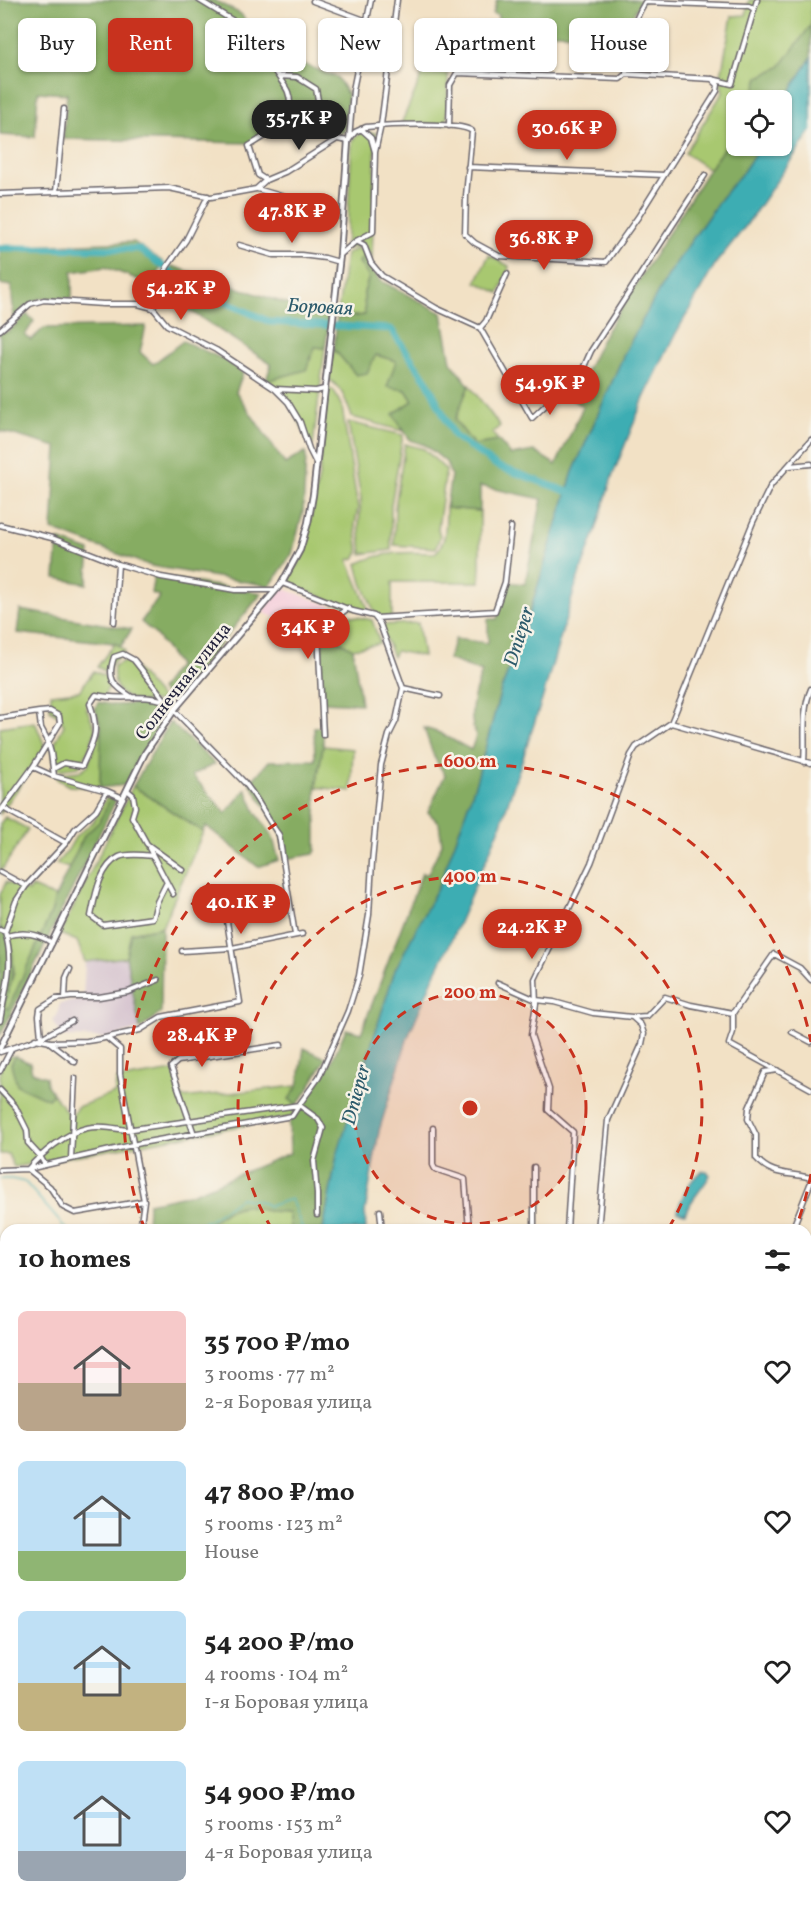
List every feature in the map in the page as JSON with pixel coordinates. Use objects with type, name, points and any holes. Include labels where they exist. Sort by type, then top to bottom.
[{"type":"street","points":[[199,0],[245,28],[288,93],[290,106],[286,119],[249,146],[258,175],[266,180]]},
{"type":"street","points":[[368,18],[371,0]]},
{"type":"street","points":[[340,255],[356,241],[373,232],[375,152],[381,125],[398,0]]},
{"type":"street","points":[[731,5],[734,0]]},
{"type":"street","points":[[449,126],[450,85],[457,73],[606,80],[620,79],[626,74],[712,79],[732,84],[757,0]]},
{"type":"street","points":[[313,2],[358,18]]},
{"type":"street","points":[[626,74],[632,29],[645,2],[749,6],[754,9]]},
{"type":"street","points":[[348,141],[357,72]]},
{"type":"street","points":[[278,76],[297,77],[316,89],[323,128],[337,139],[348,141]]},
{"type":"street","points":[[348,141],[361,128],[381,125],[467,128],[472,131],[465,234],[475,243],[499,256],[606,262],[665,175],[717,91],[718,85],[712,79]]},
{"type":"street","points":[[56,192],[64,109]]},
{"type":"street","points":[[361,128],[371,138],[375,152]]},
{"type":"street","points":[[256,189],[266,180],[285,172],[337,139]]},
{"type":"street","name":"Солнечная улица","points":[[1,1047],[145,753],[173,711],[274,590],[282,584],[293,566],[303,541],[308,523],[316,464],[340,255],[348,141]]},
{"type":"street","points":[[468,167],[665,175]]},
{"type":"street","points":[[356,241],[364,245],[371,263],[382,276],[436,308],[480,328],[532,418],[582,371],[591,351],[705,175]]},
{"type":"street","points":[[0,194],[169,188],[208,196],[256,189],[309,204]]},
{"type":"street","points":[[153,308],[167,267],[186,240],[208,196]]},
{"type":"street","points":[[239,246],[273,255],[301,255],[339,262]]},
{"type":"street","points":[[480,328],[486,321],[507,274]]},
{"type":"street","points":[[0,330],[30,304],[44,300],[138,304],[153,308],[167,325],[216,350],[275,389],[288,402],[300,422],[316,464]]},
{"type":"street","points":[[275,389],[316,391],[324,388]]},
{"type":"street","points":[[567,1224],[573,1132],[548,1110],[549,1089],[531,1035],[536,1000],[535,979],[591,863],[631,755],[636,747],[671,723],[771,485],[811,440]]},
{"type":"street","points":[[789,466],[811,464]]},
{"type":"street","points":[[0,525],[52,538],[118,564],[161,577],[235,590],[274,590]]},
{"type":"street","points":[[282,584],[376,618],[495,611],[505,582],[511,527]]},
{"type":"street","points":[[114,622],[118,564]]},
{"type":"street","points":[[323,735],[318,632],[348,608]]},
{"type":"street","points":[[0,1170],[28,1169],[71,1158],[292,1116],[319,1077],[348,1011],[359,976],[369,915],[381,765],[389,735],[396,721],[403,688],[376,618]]},
{"type":"street","points":[[133,698],[116,687],[112,680],[110,669],[114,657],[123,654],[134,660],[173,711],[249,788],[279,835],[295,935]]},
{"type":"street","points":[[403,688],[440,696]]},
{"type":"street","points":[[804,762],[803,736],[807,698],[811,689]]},
{"type":"street","points":[[53,769],[64,763],[82,766],[96,733],[95,718],[90,704],[96,695],[112,699],[152,697],[165,701]]},
{"type":"street","points":[[0,718],[50,711],[59,716],[60,723],[49,744],[1,810],[66,843]]},
{"type":"street","points":[[39,712],[41,729],[49,744],[54,776]]},
{"type":"street","points":[[671,723],[811,764]]},
{"type":"street","points":[[33,767],[123,798]]},
{"type":"street","points":[[127,790],[133,795],[135,807],[132,817],[173,894]]},
{"type":"street","points":[[0,1021],[10,949],[4,933],[16,901],[26,886],[66,843],[75,829],[96,810],[107,791]]},
{"type":"street","points":[[147,844],[183,870]]},
{"type":"street","points":[[153,856],[120,857],[106,869],[95,896],[91,916],[103,925],[153,918],[166,884]]},
{"type":"street","points":[[0,872],[26,886]]},
{"type":"street","points":[[35,1039],[87,1041],[107,1038],[141,1030],[161,1017],[240,1002],[226,915]]},
{"type":"street","points":[[4,933],[32,933],[52,943]]},
{"type":"street","points":[[182,951],[231,948],[302,934]]},
{"type":"street","points":[[811,980],[800,968],[774,954],[733,1013],[733,1032],[729,1044],[811,1089]]},
{"type":"street","points":[[65,998],[66,978],[70,969]]},
{"type":"street","points":[[41,1038],[40,1010],[56,999],[99,997],[128,992],[158,980]]},
{"type":"street","points":[[498,983],[536,1000],[554,1002],[593,1014],[647,1016],[664,997],[733,1013]]},
{"type":"street","points":[[599,1224],[608,1120],[642,1044],[644,1034],[641,1025],[632,1017]]},
{"type":"street","points":[[0,1036],[1,1047],[12,1048],[41,1038],[72,1021]]},
{"type":"street","points":[[792,1032],[811,1042]]},
{"type":"street","points":[[107,1038],[120,1049],[120,1074],[144,1201],[141,1223]]},
{"type":"street","points":[[48,1041],[75,1062]]},
{"type":"street","points":[[194,1134],[171,1067],[178,1061],[281,1045]]},
{"type":"street","points":[[0,1071],[12,1048]]},
{"type":"street","points":[[777,1070],[765,1072],[749,1108],[748,1119],[756,1135],[756,1158],[764,1167],[774,1172],[811,1180],[794,1224]]},
{"type":"street","points":[[71,1158],[75,1078]]},
{"type":"street","points":[[0,1090],[15,1106],[27,1130],[28,1143],[45,1165]]},
{"type":"street","points":[[28,1169],[40,1156],[87,1128],[126,1130],[299,1106],[318,1119],[323,1128],[314,1161],[317,1215]]},
{"type":"street","points":[[433,1128],[433,1165],[435,1169],[465,1179],[469,1224]]},
{"type":"street","points":[[534,1167],[534,1224]]},
{"type":"street","points":[[28,1169],[50,1187],[63,1207],[75,1213],[144,1201]]},
{"type":"street","points":[[380,1211],[381,1224]]},
{"type":"shaded area","points":[[282,588],[337,608],[339,613],[311,633],[262,612]]},
{"type":"shaded area","points":[[126,957],[140,1029],[107,1038],[63,1037],[52,1020],[56,1018],[60,1004],[83,999],[85,962]]},
{"type":"green space","points":[[0,0],[214,0],[241,14],[244,18],[205,18],[205,72],[306,72],[306,65],[318,70],[318,72],[337,77],[348,95],[344,132],[333,134],[311,110],[249,143],[63,139],[67,94],[38,92],[35,137],[0,135]]},
{"type":"green space","points":[[497,0],[648,0],[639,3],[632,18],[569,18],[569,34],[557,33],[557,18],[498,18],[498,15],[493,14]]},
{"type":"green space","points":[[749,0],[811,0],[811,25],[780,67],[759,77],[755,90],[726,90],[726,145],[709,169],[685,153],[723,92],[720,81],[732,16],[746,15]]},
{"type":"green space","points":[[811,25],[811,58],[791,90],[755,90],[759,77],[780,67]]},
{"type":"green space","points":[[423,73],[448,74],[447,124],[401,124]]},
{"type":"green space","points":[[361,132],[376,133],[372,259],[363,244],[346,249],[352,140]]},
{"type":"green space","points":[[726,145],[726,156],[753,156],[667,276],[625,352],[573,472],[523,634],[501,690],[477,779],[460,829],[440,883],[395,970],[337,1155],[324,1224],[290,1224],[288,1212],[268,1211],[244,1205],[226,1211],[210,1224],[147,1224],[148,1203],[191,1194],[290,1153],[289,1123],[313,1092],[331,1063],[346,1029],[361,1033],[422,873],[427,875],[442,844],[439,823],[428,812],[445,775],[434,757],[424,728],[440,733],[471,750],[476,736],[472,712],[474,696],[482,672],[448,659],[455,639],[488,643],[488,619],[497,619],[509,582],[525,584],[542,499],[480,486],[480,511],[446,508],[451,475],[446,462],[425,445],[410,440],[393,414],[413,401],[406,390],[387,387],[396,361],[376,355],[367,373],[356,375],[334,349],[337,318],[365,315],[364,292],[369,277],[359,262],[365,254],[379,280],[442,313],[451,362],[469,385],[455,420],[474,445],[499,441],[511,455],[534,451],[556,465],[583,407],[560,391],[586,371],[604,335]]},
{"type":"green space","points":[[134,242],[163,262],[153,285],[105,267],[72,272],[72,299],[46,298],[34,301],[14,319],[11,286],[0,284],[0,247]]},
{"type":"green space","points":[[358,248],[365,254],[359,262],[369,277],[364,292],[365,315],[337,318],[346,254]]},
{"type":"green space","points":[[489,255],[509,266],[499,293],[476,282]]},
{"type":"green space","points":[[172,266],[330,318],[325,348],[315,347],[306,370],[266,381],[271,364],[162,292]]},
{"type":"green space","points":[[27,314],[34,321],[25,335],[31,340],[44,328],[146,326],[140,352],[153,364],[183,341],[225,360],[243,373],[236,392],[285,464],[305,452],[306,457],[303,512],[292,554],[270,586],[151,566],[52,530],[57,447],[0,431],[0,333],[9,331]]},
{"type":"green space","points":[[315,347],[325,348],[313,445],[309,446],[302,426],[288,402],[266,381],[306,370]]},
{"type":"green space","points":[[334,349],[356,375],[376,355],[396,361],[406,390],[413,401],[394,414],[403,431],[352,417],[341,391],[328,379]]},
{"type":"green space","points":[[469,385],[500,426],[492,433],[499,441],[474,445],[455,420]]},
{"type":"green space","points":[[328,388],[334,391],[342,407],[358,508],[355,524],[359,553],[355,558],[348,560],[367,606],[367,612],[286,583],[299,562],[309,526],[319,477]]},
{"type":"green space","points":[[348,422],[403,435],[391,505],[391,550],[362,554],[359,524],[361,499]]},
{"type":"green space","points":[[405,444],[424,449],[446,470],[438,529],[440,536],[436,548],[394,545],[395,507]]},
{"type":"green space","points":[[446,508],[480,511],[480,582],[392,582],[392,617],[377,618],[362,583],[357,564],[385,555],[435,553],[444,538]]},
{"type":"green space","points":[[58,540],[90,551],[87,584],[55,578]]},
{"type":"green space","points":[[154,576],[262,593],[173,702],[160,690],[178,665],[156,635],[141,622],[160,596],[151,593]]},
{"type":"green space","points":[[20,610],[132,629],[121,646],[114,643],[17,633]]},
{"type":"green space","points":[[347,615],[372,620],[380,643],[353,649],[324,632]]},
{"type":"green space","points":[[418,623],[423,656],[396,651],[393,657],[380,625]]},
{"type":"green space","points":[[324,632],[353,649],[361,704],[324,702],[320,668]]},
{"type":"green space","points":[[115,643],[125,651],[111,664],[108,673],[97,667]]},
{"type":"green space","points":[[124,661],[136,669],[166,704],[133,700],[119,691],[114,677],[114,666]]},
{"type":"green space","points":[[94,671],[107,677],[110,684],[103,698],[93,696],[86,707],[96,730],[87,753],[79,767],[55,769],[52,749],[64,725],[58,715],[50,710],[51,694],[79,691]]},
{"type":"green space","points":[[98,702],[117,705],[151,703],[167,711],[125,785],[100,788],[101,727],[95,709]]},
{"type":"green space","points":[[35,722],[46,749],[0,814],[0,727]]},
{"type":"green space","points":[[170,722],[215,764],[192,775],[226,813],[246,789],[256,813],[272,835],[279,860],[258,867],[206,826],[203,832],[133,786]]},
{"type":"green space","points":[[101,727],[100,788],[69,786],[57,779],[56,774],[80,771],[88,765]]},
{"type":"green space","points":[[314,727],[323,727],[323,746],[316,787],[316,850],[314,854],[286,859],[280,830],[250,783],[269,761],[315,760]]},
{"type":"green space","points":[[323,746],[353,749],[351,791],[316,787]]},
{"type":"green space","points":[[133,786],[203,832],[162,927],[131,933],[126,957],[85,962],[77,941],[60,934]]},
{"type":"green space","points":[[106,798],[111,798],[99,822],[84,836],[69,868],[56,864],[76,836],[94,821]]},
{"type":"green space","points":[[111,798],[116,800],[0,1036],[0,926],[7,936],[13,956],[12,975],[4,1007],[8,1009],[84,836],[99,822]]},
{"type":"green space","points":[[5,817],[28,829],[0,873],[0,824]]},
{"type":"green space","points":[[6,882],[29,892],[32,887],[55,897],[52,911],[9,1009],[4,1007],[14,972],[11,940],[0,926],[0,895]]},
{"type":"green space","points":[[162,927],[161,1013],[140,1029],[126,957],[131,933]]},
{"type":"green space","points":[[304,1048],[326,1058],[297,1105],[289,1099],[298,1086]]},
{"type":"green space","points":[[9,1056],[15,1056],[11,1064],[48,1099],[53,1094],[71,1118],[77,1107],[115,1093],[116,1080],[174,1071],[182,1098],[298,1086],[289,1099],[297,1105],[291,1117],[14,1167],[8,1154],[0,1154],[0,1063]]},
{"type":"green space","points":[[15,1056],[30,1063],[32,1072],[46,1077],[47,1085],[53,1094],[48,1099],[17,1085],[11,1064]]},
{"type":"green space","points":[[244,1205],[268,1211],[289,1212],[290,1224],[210,1224],[226,1211]]},
{"type":"water","name":"Dnieper","points":[[811,58],[811,131],[745,227],[716,263],[675,335],[644,398],[612,477],[499,830],[408,1037],[379,1131],[365,1212],[366,1224],[324,1224],[337,1155],[395,970],[440,883],[460,829],[477,779],[501,690],[523,634],[573,472],[625,352],[667,276],[721,198],[753,156],[792,156],[791,90]]},
{"type":"water","points":[[702,1171],[707,1171],[710,1175],[707,1180],[685,1214],[677,1212],[689,1184]]},
{"type":"waterway","name":"Боровая","points":[[0,248],[139,249],[192,287],[270,322],[391,329],[428,383],[454,436],[497,466],[574,494]]},
{"type":"waterway","points":[[0,1179],[25,1182],[62,1224]]},
{"type":"waterway","points":[[200,1224],[240,1198],[259,1201],[269,1206],[291,1199],[301,1224]]}]
